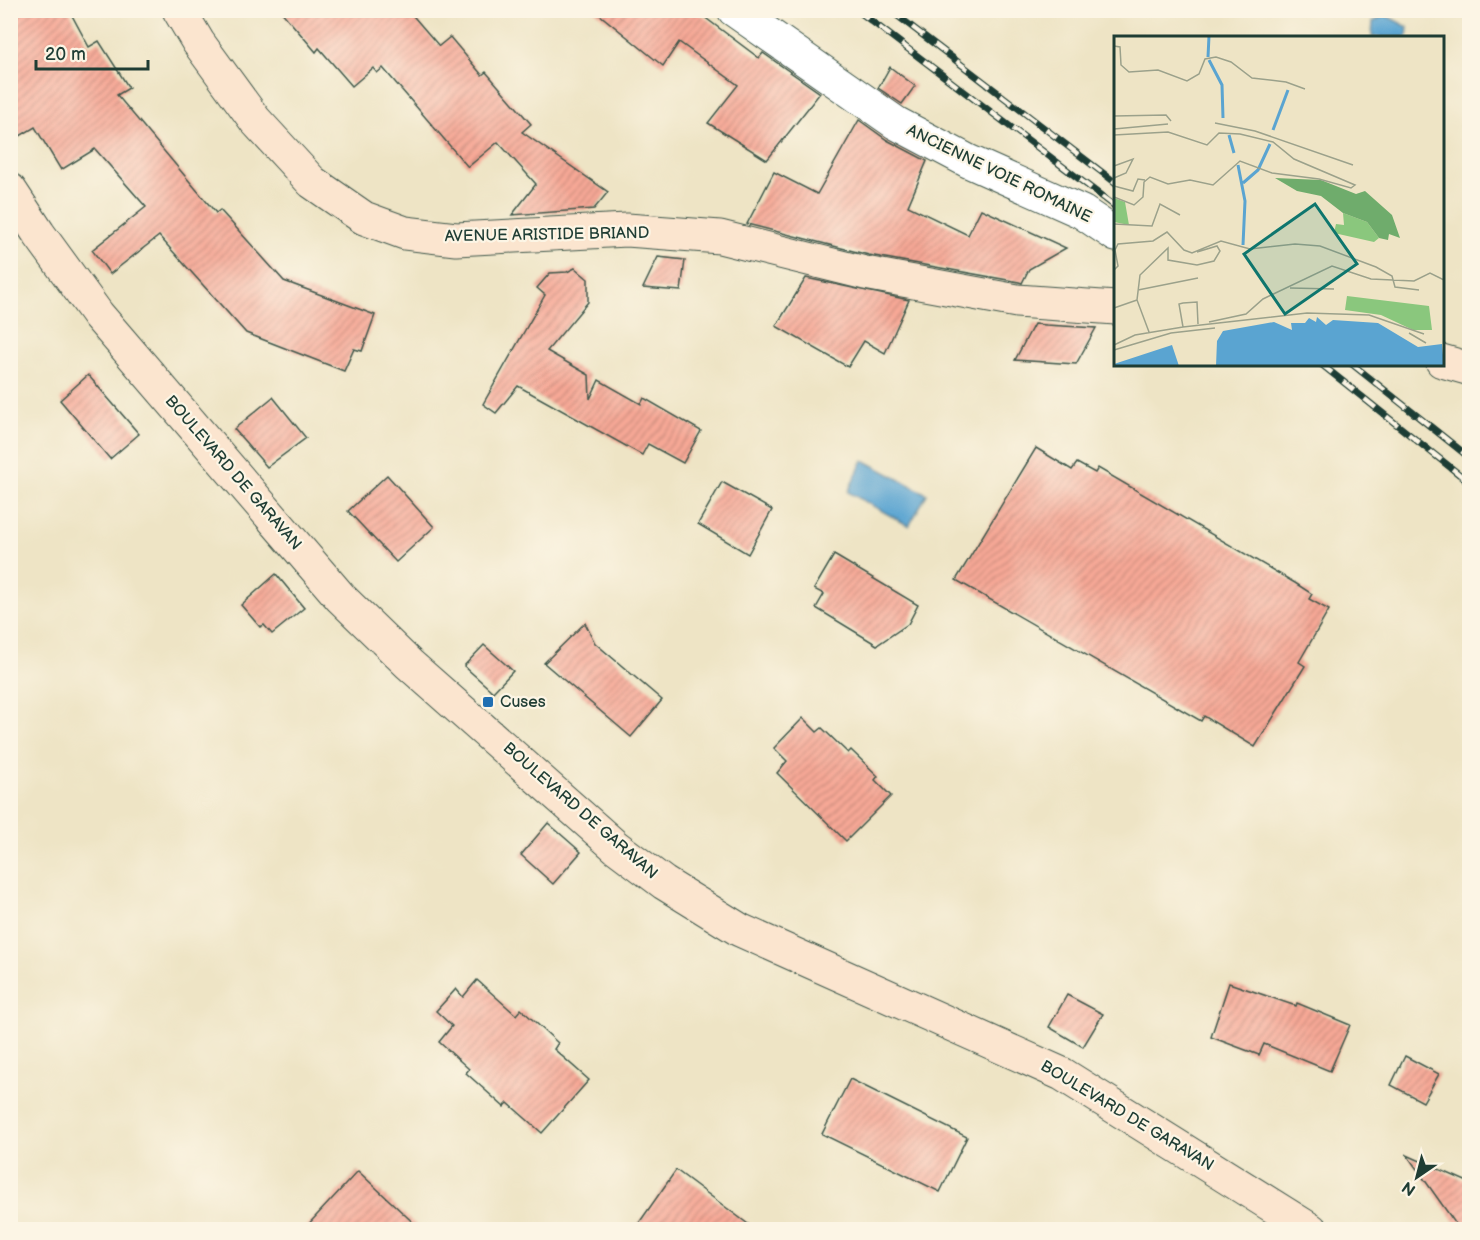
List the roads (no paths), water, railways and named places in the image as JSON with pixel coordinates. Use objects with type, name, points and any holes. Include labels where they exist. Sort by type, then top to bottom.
[{"type":"street","name":"AVENUE ARISTIDE BRIAND","points":[[178,10],[198,42],[255,120],[312,182],[364,218],[405,233],[456,239],[627,230],[720,237],[824,264],[1017,301],[1114,308]]},
{"type":"street","name":"ANCIENNE VOIE ROMAINE","points":[[734,10],[896,123],[968,161],[1074,208],[1114,234]]},
{"type":"street","name":"BOULEVARD DE GARAVAN","points":[[10,190],[98,315],[341,598],[409,664],[616,847],[664,883],[740,930],[1062,1074],[1311,1230]]},
{"type":"street","points":[[1444,361],[1470,369]]},
{"type":"water","points":[[1385,15],[1408,27],[1407,36],[1372,36],[1373,22]]},
{"type":"water","points":[[863,460],[927,494],[909,526],[848,492]]},
{"type":"railway","points":[[857,10],[1114,205]]},
{"type":"railway","points":[[890,10],[1114,181]]},
{"type":"railway","points":[[1324,366],[1470,483]]},
{"type":"railway","points":[[1355,366],[1470,458]]},
{"type":"place","name":"Cuses","points":[[488,702]]}]
